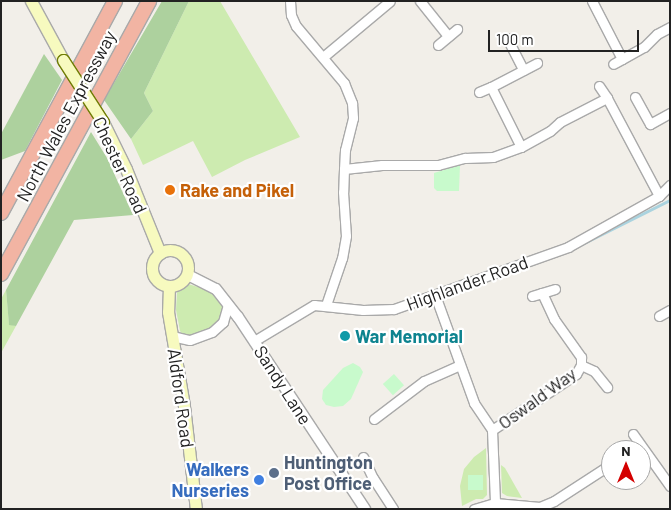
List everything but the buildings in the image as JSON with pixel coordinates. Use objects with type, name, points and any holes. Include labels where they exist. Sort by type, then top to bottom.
[{"type":"highway","name":"North Wales Expressway","points":[[1,213],[115,1]]},
{"type":"highway","name":"North Wales Expressway","points":[[1,274],[149,1]]},
{"type":"main road","name":"Chester Road","points":[[31,1],[63,60],[103,122],[126,169],[160,253]]},
{"type":"main road","points":[[170,250],[184,256],[188,265],[188,275],[182,282],[169,286],[156,280],[152,272],[153,263],[160,253],[170,250]]},
{"type":"main road","name":"Aldford Road","points":[[169,286],[168,312],[184,406],[196,509]]},
{"type":"street","points":[[323,57],[390,1]]},
{"type":"street","points":[[420,1],[448,36]]},
{"type":"street","points":[[592,1],[622,59]]},
{"type":"street","points":[[288,2],[296,26],[344,83],[352,103],[353,118],[345,150],[344,169],[343,192],[346,236],[342,258],[326,305]]},
{"type":"street","points":[[613,64],[644,47],[657,34],[670,27]]},
{"type":"street","points":[[438,45],[458,29]]},
{"type":"street","points":[[507,38],[524,70]]},
{"type":"street","points":[[479,92],[537,63]]},
{"type":"street","points":[[599,86],[659,196]]},
{"type":"street","points":[[491,87],[521,147]]},
{"type":"street","points":[[635,97],[650,124],[670,113]]},
{"type":"street","points":[[344,169],[382,165],[438,165],[465,158],[492,157],[521,147],[550,131],[560,122],[607,98]]},
{"type":"street","name":"Highlander Road","points":[[254,340],[314,305],[362,310],[394,309],[568,247],[659,196],[670,185]]},
{"type":"street","name":"Sandy Lane","points":[[188,275],[216,289],[254,340],[365,509]]},
{"type":"street","points":[[532,296],[554,289]]},
{"type":"street","name":"Oswald Way","points":[[492,430],[576,374],[581,365],[581,357],[554,319],[542,293]]},
{"type":"street","points":[[435,295],[474,404],[492,430],[495,503]]},
{"type":"street","points":[[172,336],[190,340],[212,332],[223,322],[228,305]]},
{"type":"street","points":[[659,316],[670,310]]},
{"type":"street","points":[[374,419],[424,381],[460,365]]},
{"type":"street","name":"Oswald Way","points":[[581,365],[594,371],[607,387]]},
{"type":"street","points":[[633,434],[635,440]]},
{"type":"street","points":[[363,457],[373,478],[393,509]]},
{"type":"street","points":[[651,463],[670,486]]},
{"type":"street","points":[[474,509],[495,503],[522,507],[540,507],[554,501],[601,470]]},
{"type":"green space","points":[[162,1],[189,1],[144,93],[153,111],[131,139],[104,100]]},
{"type":"green space","points":[[189,1],[220,1],[300,137],[245,160],[212,177],[193,141],[143,165],[131,139],[153,111],[144,93]]},
{"type":"green space","points":[[44,54],[62,80],[25,151],[1,160],[1,134]]},
{"type":"green space","points":[[91,132],[107,158],[133,215],[74,220],[16,326],[9,325],[6,290]]},
{"type":"green space","points":[[460,165],[459,191],[437,191],[434,188],[434,173]]},
{"type":"green space","points":[[188,284],[205,289],[214,295],[221,302],[223,310],[221,319],[211,328],[190,336],[183,335],[180,331],[176,310],[177,292]]},
{"type":"green space","points":[[6,290],[9,324],[16,326],[1,353],[1,299]]},
{"type":"green space","points":[[353,363],[360,367],[363,372],[351,399],[343,406],[334,407],[326,405],[322,399],[323,390],[343,368]]},
{"type":"green space","points":[[394,374],[404,385],[393,395],[383,384]]},
{"type":"green space","points":[[486,448],[487,495],[483,499],[476,499],[462,506],[460,486],[464,469],[474,457]]},
{"type":"green space","points":[[501,465],[505,468],[522,498],[507,496],[502,493]]},
{"type":"green space","points":[[468,475],[483,475],[483,490],[468,490]]},
{"type":"waterway","points":[[570,250],[670,200]]},
{"type":"waterway","points":[[442,297],[451,293]]},
{"type":"place","name":"Rake and Pikel","points":[[170,190]]},
{"type":"place","name":"War Memorial","points":[[345,336]]},
{"type":"place","name":"Huntington Post Office","points":[[274,473]]},
{"type":"place","name":"Walkers Nurseries","points":[[259,480]]}]
